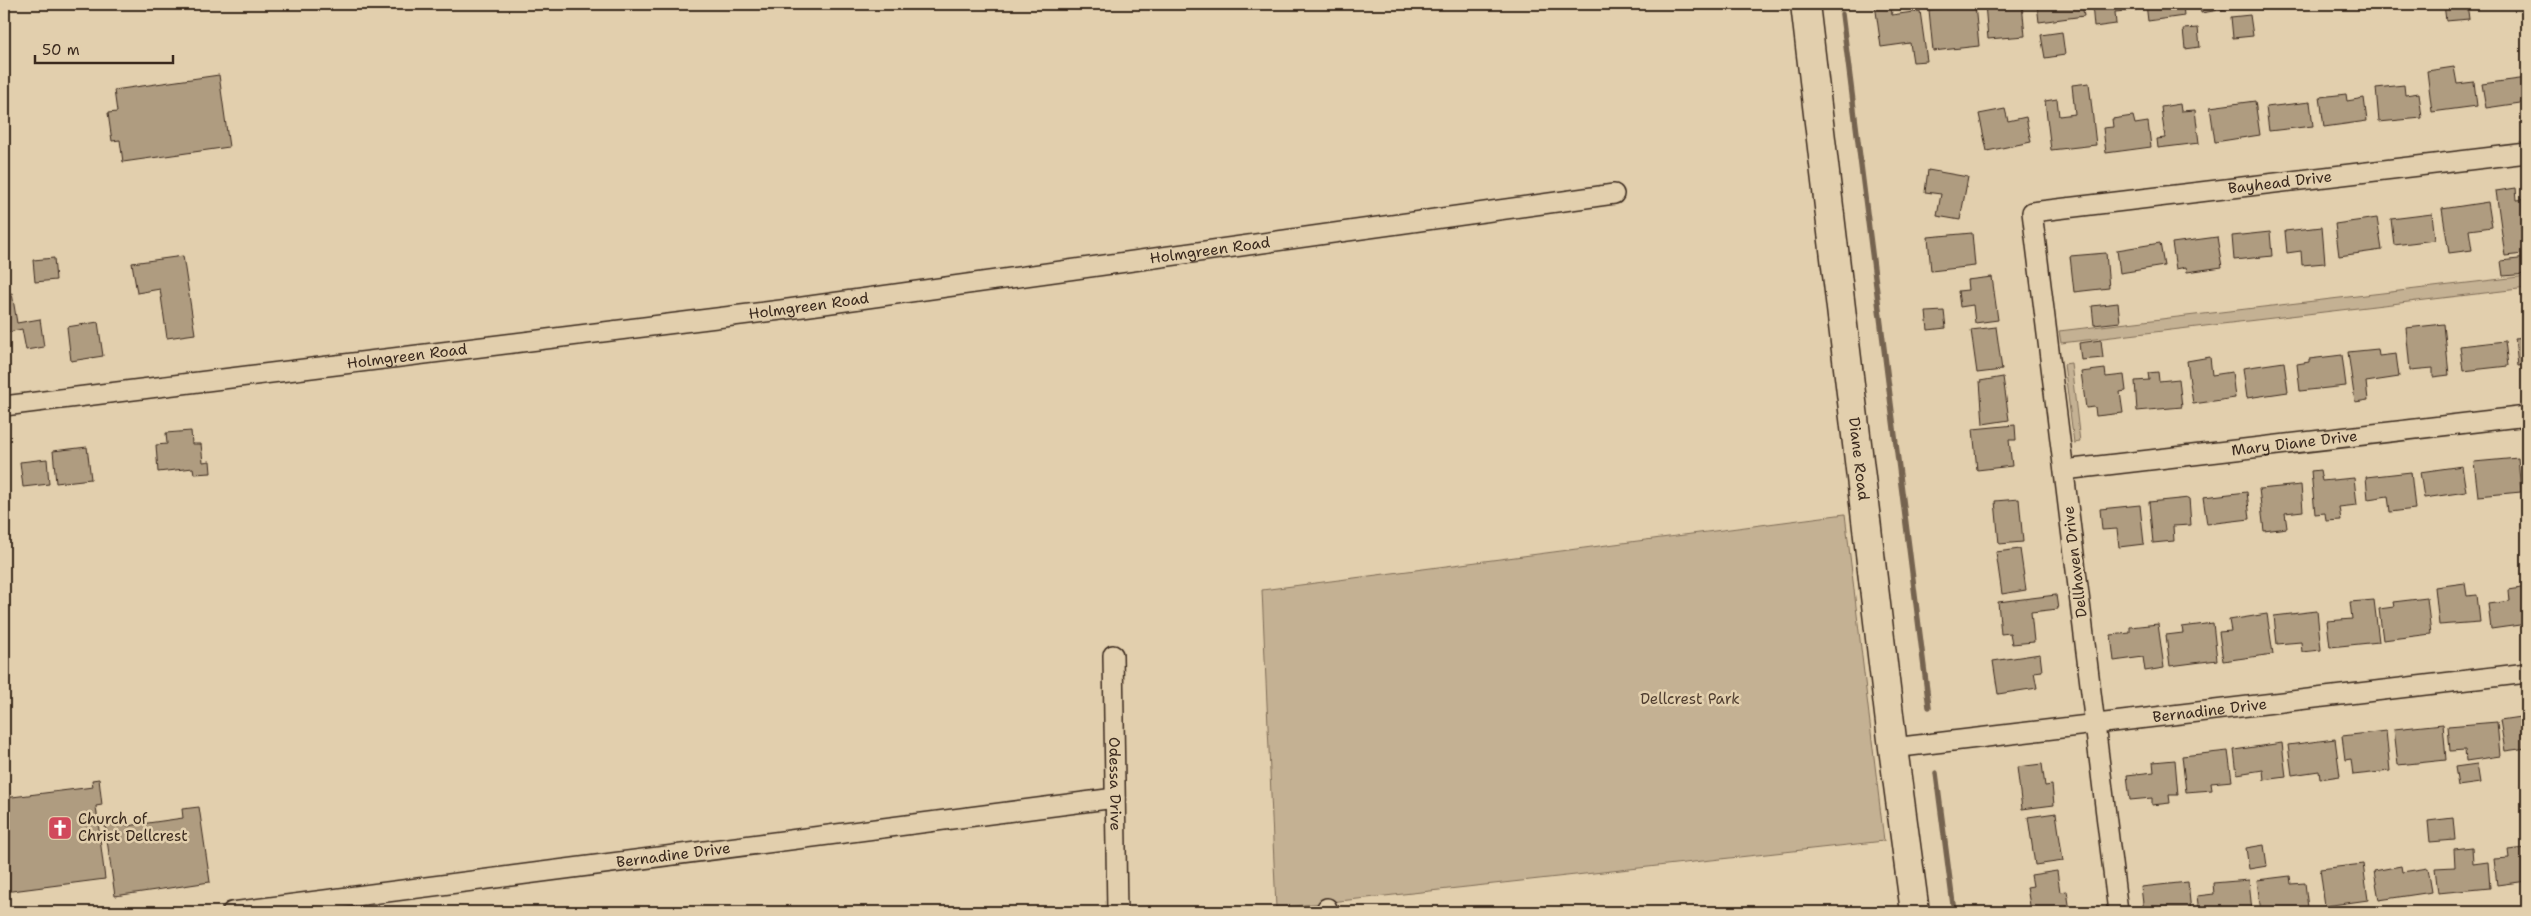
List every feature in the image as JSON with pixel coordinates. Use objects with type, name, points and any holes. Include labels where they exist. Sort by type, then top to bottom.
[{"type":"street","name":"Diane Road","points":[[1805,4],[1893,748],[1915,912]]},
{"type":"street","name":"Bayhead Drive","points":[[2032,212],[2527,153]]},
{"type":"street","name":"Holmgreen Road","points":[[4,406],[780,310],[1614,194]]},
{"type":"street","name":"Dellhaven Drive","points":[[2032,212],[2118,912]]},
{"type":"street","name":"Mary Diane Drive","points":[[2064,470],[2527,416]]},
{"type":"street","name":"Odessa Drive","points":[[1113,655],[1117,912]]},
{"type":"street","name":"Bernadine Drive","points":[[1893,748],[2527,673]]},
{"type":"street","name":"Bernadine Drive","points":[[232,912],[1115,798]]},
{"type":"green space","points":[[2527,276],[2527,288],[2061,343],[2059,331]]},
{"type":"green space","points":[[2071,363],[2080,442],[2074,443],[2064,364]]},
{"type":"green space","name":"Dellcrest Park","points":[[1845,514],[1884,841],[1276,908],[1262,590]]},
{"type":"building","points":[[1875,4],[1891,4],[1892,15],[1920,11],[1927,61],[1913,62],[1910,43],[1881,47]]},
{"type":"building","points":[[1985,4],[2022,4],[2025,36],[1988,39]]},
{"type":"building","points":[[2037,4],[2082,4],[2084,16],[2039,22]]},
{"type":"building","points":[[2092,4],[2135,4],[2136,10],[2115,12],[2116,24],[2094,27]]},
{"type":"building","points":[[2146,4],[2183,4],[2184,16],[2148,21]]},
{"type":"building","points":[[2200,4],[2231,4],[2232,8],[2201,13]]},
{"type":"building","points":[[2444,4],[2467,4],[2469,19],[2446,21]]},
{"type":"building","points":[[1975,5],[1979,46],[1933,51],[1929,10]]},
{"type":"building","points":[[2250,15],[2253,36],[2233,38],[2231,17]]},
{"type":"building","points":[[2198,28],[2200,47],[2185,49],[2183,29]]},
{"type":"building","points":[[2062,32],[2065,55],[2045,58],[2041,35]]},
{"type":"building","points":[[2454,67],[2457,84],[2474,82],[2477,106],[2432,112],[2427,71]]},
{"type":"building","points":[[219,75],[229,147],[123,162],[120,140],[112,141],[108,113],[117,112],[114,90]]},
{"type":"building","points":[[2527,78],[2527,102],[2486,108],[2482,84]]},
{"type":"building","points":[[2089,83],[2096,145],[2051,150],[2045,101],[2057,99],[2059,116],[2075,114],[2072,85]]},
{"type":"building","points":[[2404,85],[2405,95],[2419,93],[2422,118],[2379,122],[2376,88]]},
{"type":"building","points":[[2346,94],[2347,101],[2364,98],[2367,121],[2324,127],[2320,97]]},
{"type":"building","points":[[2255,101],[2260,135],[2215,142],[2210,107]]},
{"type":"building","points":[[2310,102],[2313,126],[2269,131],[2266,107]]},
{"type":"building","points":[[2180,104],[2181,111],[2195,110],[2199,143],[2158,148],[2157,139],[2165,138],[2161,107]]},
{"type":"building","points":[[2005,109],[2008,121],[2026,117],[2031,142],[1987,151],[1979,114]]},
{"type":"building","points":[[2133,116],[2135,124],[2148,122],[2151,147],[2106,153],[2103,128],[2113,127],[2112,119]]},
{"type":"building","points":[[1928,170],[1968,177],[1960,220],[1937,216],[1941,194],[1925,192]]},
{"type":"building","points":[[2516,188],[2517,200],[2527,199],[2527,226],[2521,227],[2524,254],[2505,256],[2496,191]]},
{"type":"building","points":[[2488,202],[2492,227],[2469,230],[2472,250],[2449,253],[2442,209]]},
{"type":"building","points":[[2432,214],[2435,240],[2394,245],[2391,219]]},
{"type":"building","points":[[2377,218],[2382,250],[2339,256],[2335,224]]},
{"type":"building","points":[[2322,227],[2325,263],[2302,265],[2301,251],[2287,253],[2285,231]]},
{"type":"building","points":[[2270,232],[2272,256],[2234,260],[2232,236]]},
{"type":"building","points":[[1972,233],[1975,266],[1931,271],[1928,237]]},
{"type":"building","points":[[2217,237],[2222,267],[2187,272],[2186,267],[2176,269],[2172,243]]},
{"type":"building","points":[[2160,243],[2164,266],[2120,273],[2117,250]]},
{"type":"building","points":[[2106,253],[2109,288],[2074,292],[2070,256]]},
{"type":"building","points":[[183,256],[195,334],[167,338],[160,289],[137,293],[132,263]]},
{"type":"building","points":[[54,258],[56,280],[35,282],[33,260]]},
{"type":"building","points":[[2527,258],[2527,274],[2503,276],[2501,261]]},
{"type":"building","points":[[1992,277],[1998,320],[1975,323],[1973,305],[1960,307],[1958,291],[1968,290],[1967,280]]},
{"type":"building","points":[[12,293],[17,323],[40,319],[44,347],[26,350],[22,329],[4,333],[4,295]]},
{"type":"building","points":[[2118,303],[2120,322],[2094,325],[2092,306]]},
{"type":"building","points":[[1944,311],[1946,328],[1928,330],[1926,312]]},
{"type":"building","points":[[98,322],[103,356],[71,361],[67,327]]},
{"type":"building","points":[[2444,324],[2449,375],[2433,377],[2433,368],[2410,370],[2406,328]]},
{"type":"building","points":[[1996,327],[2002,370],[1977,373],[1971,330]]},
{"type":"building","points":[[2527,337],[2527,365],[2518,366],[2515,338]]},
{"type":"building","points":[[2101,340],[2103,358],[2081,360],[2079,343]]},
{"type":"building","points":[[2505,341],[2508,366],[2463,371],[2460,346]]},
{"type":"building","points":[[2378,349],[2379,356],[2396,354],[2399,377],[2366,382],[2368,400],[2355,402],[2348,352]]},
{"type":"building","points":[[2342,355],[2346,386],[2300,391],[2297,364],[2309,362],[2309,359]]},
{"type":"building","points":[[2210,357],[2212,375],[2232,372],[2235,398],[2193,404],[2187,361]]},
{"type":"building","points":[[2284,362],[2288,392],[2247,398],[2243,368]]},
{"type":"building","points":[[2105,369],[2106,377],[2124,375],[2126,391],[2120,392],[2123,413],[2096,416],[2095,407],[2086,408],[2081,372]]},
{"type":"building","points":[[2158,372],[2159,381],[2179,379],[2182,407],[2137,411],[2135,381],[2149,380],[2148,373]]},
{"type":"building","points":[[2003,377],[2009,420],[1983,424],[1980,381]]},
{"type":"building","points":[[2015,425],[2016,440],[2009,440],[2012,466],[1977,470],[1973,429]]},
{"type":"building","points":[[191,431],[192,444],[201,444],[203,462],[210,461],[211,473],[194,474],[193,468],[158,472],[156,445],[167,444],[166,433]]},
{"type":"building","points":[[87,447],[91,479],[56,483],[53,451]]},
{"type":"building","points":[[2518,458],[2521,492],[2478,496],[2474,462]]},
{"type":"building","points":[[47,459],[49,484],[23,487],[20,462]]},
{"type":"building","points":[[2462,466],[2466,492],[2424,498],[2420,472]]},
{"type":"building","points":[[2320,470],[2322,481],[2354,478],[2357,505],[2339,507],[2341,520],[2326,521],[2325,513],[2315,514],[2311,471]]},
{"type":"building","points":[[2411,472],[2415,509],[2390,512],[2388,496],[2368,499],[2366,477]]},
{"type":"building","points":[[2301,485],[2303,511],[2285,513],[2287,528],[2264,531],[2259,489]]},
{"type":"building","points":[[2247,492],[2250,519],[2207,524],[2203,497]]},
{"type":"building","points":[[2189,498],[2191,525],[2173,526],[2174,541],[2153,543],[2149,502]]},
{"type":"building","points":[[2019,499],[2023,542],[1999,544],[1995,501]]},
{"type":"building","points":[[2140,505],[2144,544],[2119,547],[2117,529],[2102,530],[2100,509]]},
{"type":"building","points":[[2020,549],[2026,590],[2002,594],[1996,552]]},
{"type":"building","points":[[2465,583],[2467,596],[2477,595],[2480,622],[2439,625],[2435,587]]},
{"type":"building","points":[[2527,587],[2527,624],[2491,629],[2488,604],[2510,601],[2509,590]]},
{"type":"building","points":[[2056,595],[2058,609],[2031,612],[2034,642],[2012,644],[2010,633],[2001,634],[1998,602]]},
{"type":"building","points":[[2427,598],[2431,634],[2383,640],[2379,609],[2394,607],[2393,602]]},
{"type":"building","points":[[2374,600],[2379,642],[2330,647],[2327,621],[2352,619],[2350,602]]},
{"type":"building","points":[[2317,611],[2321,650],[2302,652],[2301,642],[2277,644],[2274,616]]},
{"type":"building","points":[[2267,614],[2273,654],[2223,661],[2219,632],[2231,631],[2229,620]]},
{"type":"building","points":[[2213,623],[2217,660],[2170,666],[2166,635],[2183,633],[2182,627]]},
{"type":"building","points":[[2158,624],[2164,668],[2145,671],[2143,657],[2114,661],[2111,635],[2130,633],[2130,627]]},
{"type":"building","points":[[2040,654],[2042,671],[2034,672],[2037,688],[1998,694],[1993,661]]},
{"type":"building","points":[[2527,716],[2527,748],[2505,751],[2500,720]]},
{"type":"building","points":[[2497,722],[2500,756],[2466,761],[2465,750],[2450,751],[2448,726]]},
{"type":"building","points":[[2443,724],[2446,760],[2398,765],[2394,729]]},
{"type":"building","points":[[2386,731],[2390,771],[2353,775],[2351,759],[2345,760],[2342,736]]},
{"type":"building","points":[[2335,739],[2340,776],[2320,779],[2319,771],[2292,775],[2288,745]]},
{"type":"building","points":[[2282,743],[2286,777],[2264,780],[2263,770],[2237,774],[2234,750]]},
{"type":"building","points":[[2228,751],[2232,781],[2211,783],[2212,790],[2186,792],[2182,756]]},
{"type":"building","points":[[2175,760],[2178,795],[2169,795],[2170,803],[2152,805],[2152,798],[2130,800],[2127,775],[2154,772],[2153,762]]},
{"type":"building","points":[[2042,764],[2045,786],[2052,785],[2054,805],[2022,809],[2017,767]]},
{"type":"building","points":[[2477,764],[2480,783],[2458,786],[2455,767]]},
{"type":"building","points":[[99,779],[102,805],[96,806],[105,879],[4,892],[4,798],[93,787],[92,780]]},
{"type":"building","points":[[199,807],[210,882],[115,896],[104,819],[125,816],[127,826],[183,818],[182,809]]},
{"type":"building","points":[[2056,813],[2063,861],[2035,865],[2028,817]]},
{"type":"building","points":[[2453,818],[2455,840],[2430,842],[2428,821]]},
{"type":"building","points":[[2264,845],[2267,866],[2249,869],[2246,848]]},
{"type":"building","points":[[2472,847],[2473,864],[2488,862],[2490,888],[2438,893],[2435,868],[2455,867],[2454,849]]},
{"type":"building","points":[[2526,848],[2527,881],[2497,885],[2494,859],[2509,858],[2508,850]]},
{"type":"building","points":[[2363,864],[2368,900],[2325,906],[2320,869]]},
{"type":"building","points":[[2401,866],[2402,872],[2428,868],[2432,892],[2379,900],[2374,871]]},
{"type":"building","points":[[2057,871],[2060,892],[2067,891],[2070,911],[2031,912],[2027,887],[2033,886],[2031,875]]},
{"type":"building","points":[[2290,876],[2291,884],[2305,883],[2308,908],[2261,912],[2257,880]]},
{"type":"building","points":[[2249,880],[2252,912],[2199,912],[2197,896],[2214,894],[2213,883]]},
{"type":"building","points":[[2188,882],[2191,912],[2144,912],[2141,887]]},
{"type":"waterway","points":[[1842,14],[1929,707]]},
{"type":"waterway","points":[[1936,773],[1954,912]]},
{"type":"place","name":"Church of Christ Dellcrest","points":[[60,828]]}]
